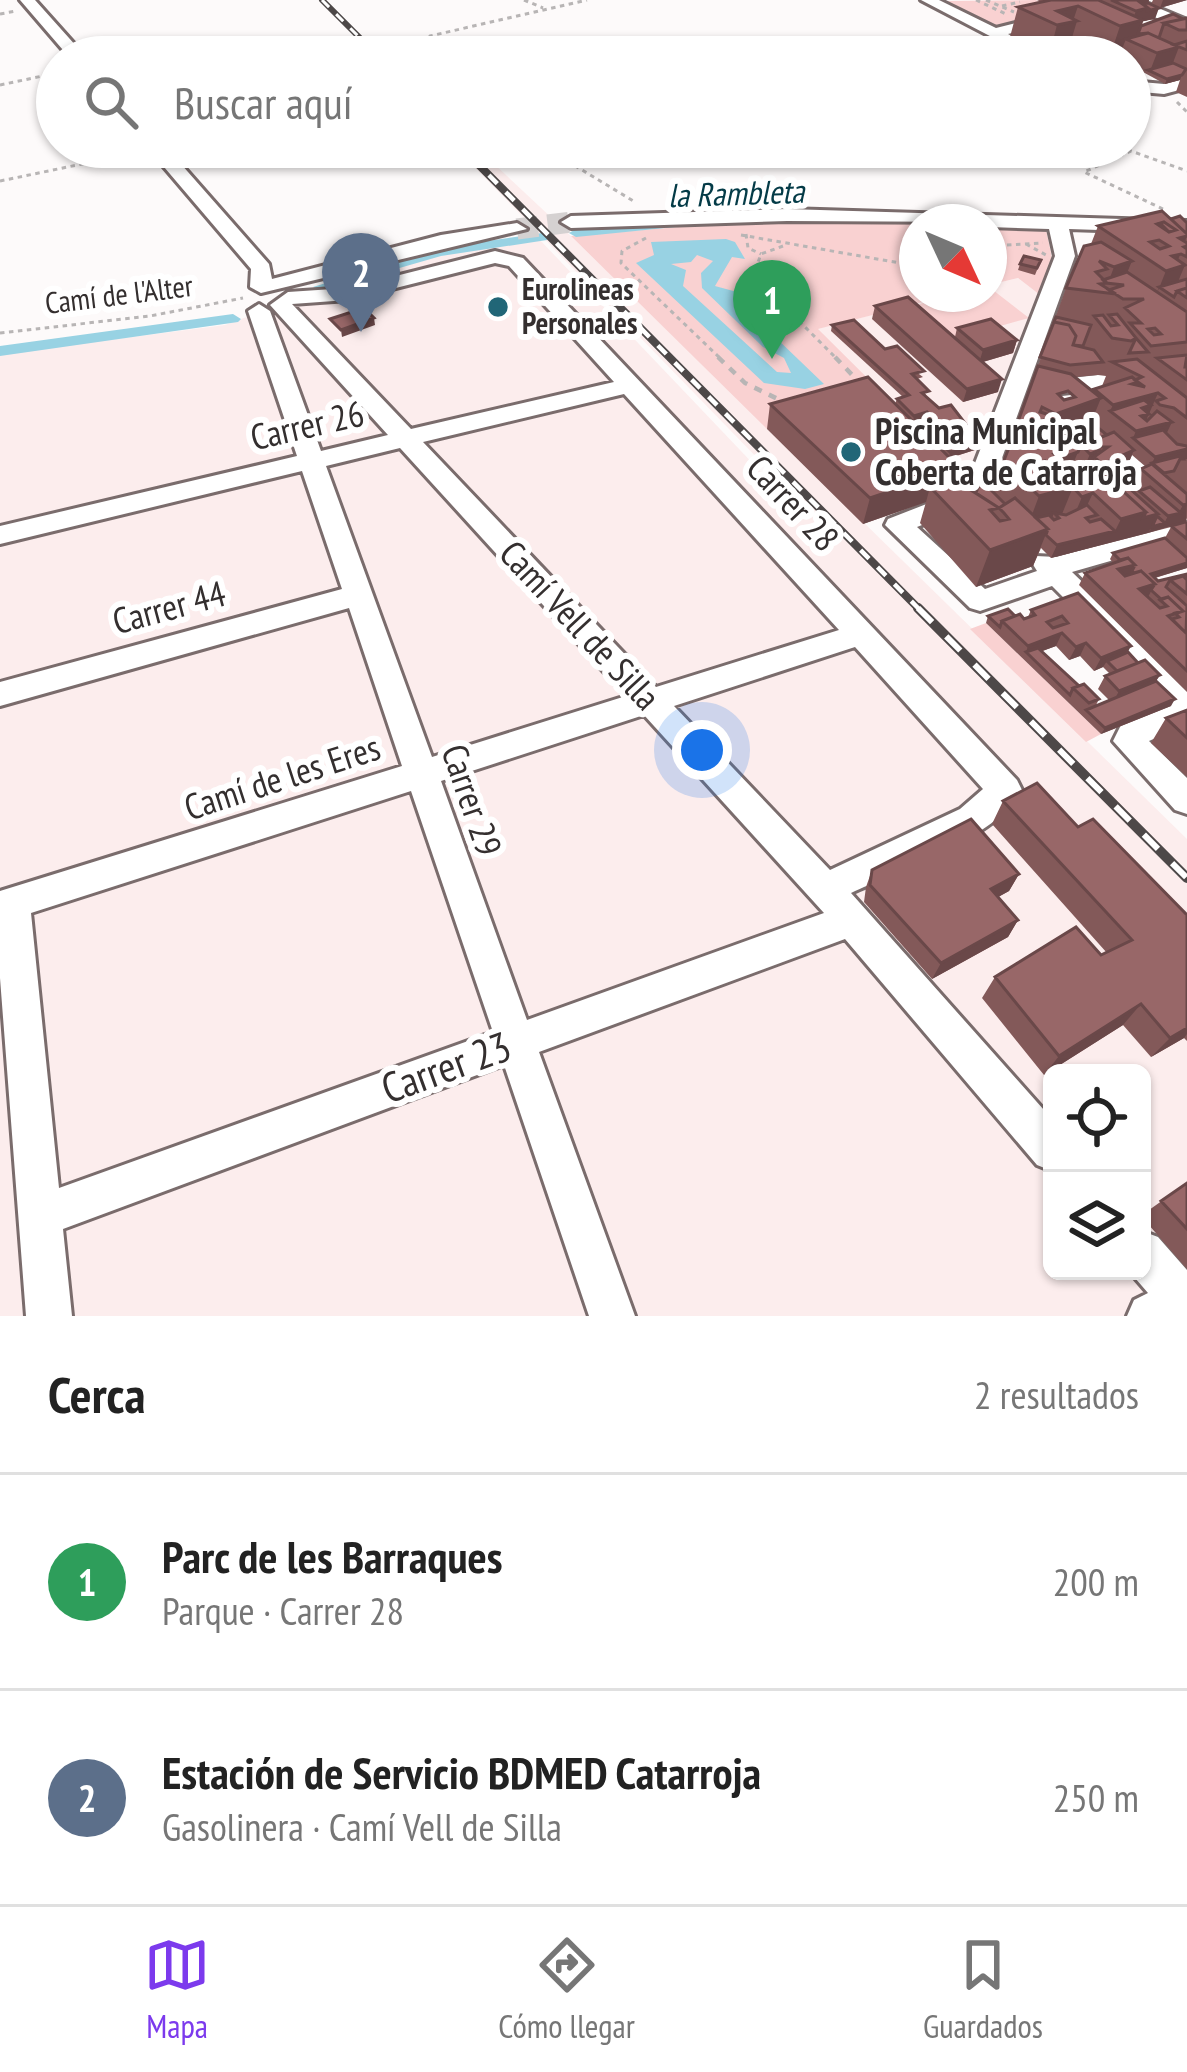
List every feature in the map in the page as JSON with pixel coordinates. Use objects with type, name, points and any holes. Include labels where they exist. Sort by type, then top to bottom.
[{"type":"street","points":[[27,0],[59,36]]},
{"type":"street","points":[[928,0],[1000,36]]},
{"type":"street","points":[[1005,36],[1125,0],[1187,26]]},
{"type":"street","points":[[1064,15],[1092,28]]},
{"type":"street","points":[[1168,64],[1187,73]]},
{"type":"street","points":[[1151,88],[1187,83]]},
{"type":"street","name":"Camí Vell de Silla","points":[[174,168],[262,268],[269,297],[346,371],[825,890],[1043,1140]]},
{"type":"street","points":[[572,222],[787,215],[1185,227]]},
{"type":"street","points":[[1057,220],[1074,253],[1031,385],[976,494],[898,524],[975,600],[1187,530]]},
{"type":"street","points":[[1074,253],[1147,234],[1151,225]]},
{"type":"street","points":[[269,297],[311,272],[517,229]]},
{"type":"street","name":"Carrer 28","points":[[348,295],[495,256],[524,269],[1005,790],[972,819],[825,890]]},
{"type":"street","points":[[269,297],[348,295]]},
{"type":"street","points":[[313,338],[307,325],[314,310],[348,295]]},
{"type":"street","name":"Carrer 29","points":[[269,297],[286,390],[612,1316]]},
{"type":"street","points":[[286,390],[293,375],[320,367],[346,371]]},
{"type":"street","points":[[1031,385],[1187,372]]},
{"type":"street","points":[[1129,378],[1154,397]]},
{"type":"street","name":"Carrer 26","points":[[0,536],[631,385]]},
{"type":"street","points":[[1031,385],[1076,415],[1187,511]]},
{"type":"street","points":[[976,494],[998,516]]},
{"type":"street","points":[[1028,546],[1187,706],[1132,734],[1131,746],[1187,800]]},
{"type":"street","name":"Carrer 44","points":[[0,694],[358,595]]},
{"type":"street","name":"Camí de les Eres","points":[[6,905],[862,634]]},
{"type":"street","points":[[6,905],[49,1316]]},
{"type":"street","name":"Carrer 23","points":[[41,1216],[851,920]]},
{"type":"street","points":[[1151,1269],[1173,1307]]},
{"type":"path","points":[[524,0],[536,7],[561,6]]},
{"type":"path","points":[[434,36],[587,0]]},
{"type":"path","points":[[976,0],[1001,9],[1023,10]]},
{"type":"path","points":[[988,1],[997,0]]},
{"type":"path","points":[[988,1],[1013,17]]},
{"type":"path","points":[[990,14],[1018,1],[1032,7]]},
{"type":"path","points":[[0,85],[36,77]]},
{"type":"path","points":[[1151,158],[1187,171]]},
{"type":"path","points":[[1174,166],[1187,161]]},
{"type":"path","points":[[0,181],[62,168]]},
{"type":"path","points":[[580,168],[641,204]]},
{"type":"path","points":[[1093,168],[1084,172],[1164,210],[1185,227]]},
{"type":"path","points":[[724,234],[899,263]]},
{"type":"path","points":[[1025,242],[1031,234]]},
{"type":"path","points":[[658,236],[630,244],[618,258],[621,263],[745,383],[766,397],[797,404]]},
{"type":"path","points":[[1025,242],[1030,250],[1074,253]]},
{"type":"path","points":[[1007,244],[1025,242],[1074,253]]},
{"type":"path","points":[[783,246],[761,254],[757,275],[866,388],[855,391]]},
{"type":"path","name":"Camí de l'Alter","points":[[0,332],[269,297]]},
{"type":"shaded area","points":[[1036,0],[1058,10],[992,27],[940,1]]},
{"type":"shaded area","points":[[475,168],[498,168],[571,236],[1187,839],[1187,1316],[0,1316],[0,354],[225,325],[344,281],[427,258],[539,239],[761,472],[768,469]]},
{"type":"shaded area","points":[[899,222],[899,308],[818,329],[958,468],[767,429],[571,236],[702,225]]},
{"type":"shaded area","points":[[1007,223],[1045,224],[1053,263],[1040,295],[1018,278],[1007,281]]},
{"type":"shaded area","points":[[1018,278],[1040,295],[977,459],[958,468],[817,329],[899,308],[899,312],[1007,312],[1007,281]]},
{"type":"shaded area","points":[[1007,301],[1029,318],[946,341],[913,312],[1007,312]]},
{"type":"shaded area","points":[[986,623],[1101,734],[1086,742],[970,629]]},
{"type":"water","points":[[651,242],[735,242],[745,259],[732,257],[715,286],[737,292],[749,312],[824,384],[805,389],[764,383],[636,263],[654,255]],"holes":[[[697,255],[713,261],[701,273],[702,288],[763,347],[784,358],[791,373],[777,372],[683,286],[686,270],[671,264],[691,262]]]},
{"type":"building","points":[[1051,0],[1098,0],[1143,20],[1120,26],[1078,6],[1057,11],[1077,21],[1057,25],[1018,7]]},
{"type":"building","points":[[1111,0],[1137,0],[1148,8],[1136,11]]},
{"type":"building","points":[[1173,14],[1183,19],[1164,23],[1159,38],[1138,34],[1141,26]]},
{"type":"building","points":[[1187,18],[1187,30],[1164,23]]},
{"type":"building","points":[[1148,33],[1179,47],[1157,53],[1151,50],[1151,36],[1137,36]]},
{"type":"building","points":[[1173,63],[1186,69],[1167,79],[1151,69]]},
{"type":"building","points":[[1162,211],[1187,234],[1179,238],[1187,243],[1187,257],[1172,256],[1185,265],[1166,271],[1098,226]]},
{"type":"building","points":[[1180,216],[1187,223],[1187,234],[1171,219]]},
{"type":"building","points":[[1101,242],[1132,261],[1114,267],[1099,261],[1107,269],[1096,272],[1107,283],[1100,284],[1116,294],[1066,288],[1084,246]]},
{"type":"building","points":[[1024,256],[1041,260],[1037,268],[1020,264]]},
{"type":"building","points":[[1127,272],[1187,312],[1187,342],[1151,346],[1130,323],[1141,323],[1125,308],[1144,299],[1123,299],[1109,290],[1124,285],[1103,280]]},
{"type":"building","points":[[1187,279],[1187,288],[1174,297],[1159,287]]},
{"type":"building","points":[[899,299],[899,312],[925,312],[1002,379],[967,389],[875,306]]},
{"type":"building","points":[[364,308],[374,318],[341,330],[330,319]]},
{"type":"building","points":[[1117,314],[1136,338],[1112,338],[1094,316],[1103,315],[1111,326],[1118,325],[1109,315]]},
{"type":"building","points":[[1056,317],[1091,325],[1083,346],[1073,345],[1076,336],[1069,325],[1054,322]]},
{"type":"building","points":[[991,319],[1017,340],[983,350],[957,328]]},
{"type":"building","points":[[854,320],[885,349],[897,346],[924,371],[912,374],[929,391],[922,393],[939,408],[951,405],[971,431],[985,435],[978,437],[983,442],[950,452],[921,423],[934,419],[927,412],[914,416],[897,399],[909,395],[832,325]]},
{"type":"building","points":[[1054,322],[1069,325],[1076,336],[1073,345],[1094,350],[1103,362],[1070,365],[1040,357]]},
{"type":"building","points":[[1136,338],[1148,352],[1129,353]]},
{"type":"building","points":[[1187,355],[1187,380],[1157,358]]},
{"type":"building","points":[[1137,359],[1187,398],[1187,418],[1160,405],[1156,401],[1165,398],[1158,393],[1113,405],[1094,389],[1142,377],[1112,362]]},
{"type":"building","points":[[1038,366],[1071,374],[1101,398],[1056,414],[1042,407],[1040,412],[1053,416],[1014,433]]},
{"type":"building","points":[[868,377],[960,468],[870,498],[770,404]]},
{"type":"building","points":[[1144,400],[1151,405],[1142,408],[1149,414],[1141,416],[1147,421],[1157,411],[1172,422],[1136,431],[1110,411]]},
{"type":"building","points":[[1091,422],[1107,435],[1061,458],[1063,449],[1071,446],[1060,447],[1049,437],[1071,435],[1066,431]]},
{"type":"building","points":[[1042,430],[1064,451],[1054,454],[1067,466],[1054,469],[1045,461],[1019,464],[1023,467],[1012,470],[1008,481],[999,473],[1010,445],[1041,439],[1034,434]]},
{"type":"building","points":[[1163,430],[1187,449],[1155,457],[1133,438]]},
{"type":"building","points":[[1114,432],[1134,450],[1102,464],[1094,457],[1108,447],[1095,447],[1099,450],[1090,454],[1081,445]]},
{"type":"building","points":[[1183,459],[1174,471],[1164,473],[1152,463]]},
{"type":"building","points":[[1045,461],[1055,470],[1042,474],[1049,481],[1063,477],[1073,487],[1039,496],[1012,470]]},
{"type":"building","points":[[1152,464],[1187,494],[1187,504],[1141,469]]},
{"type":"building","points":[[1103,473],[1146,512],[1121,519],[1093,493],[1082,497],[1069,483]]},
{"type":"building","points":[[966,474],[978,487],[969,489],[999,508],[1015,498],[1048,529],[990,550],[930,487]],"holes":[[[999,508],[1009,519],[1000,521],[990,510]]]},
{"type":"building","points":[[980,479],[1005,504],[999,508],[976,493],[973,481]]},
{"type":"building","points":[[1119,479],[1158,514],[1143,518],[1146,512],[1113,482]]},
{"type":"building","points":[[1150,487],[1181,513],[1168,516],[1139,491]]},
{"type":"building","points":[[1087,505],[1097,515],[1086,518],[1090,522],[1101,519],[1115,531],[1057,545],[1036,518],[1049,515],[1054,520],[1059,518],[1054,513],[1066,515]]},
{"type":"building","points":[[1187,523],[1187,539],[1171,526]]},
{"type":"building","points":[[1165,538],[1187,563],[1151,574],[1158,581],[1187,574],[1187,580],[1183,576],[1170,580],[1166,587],[1187,606],[1186,633],[1172,619],[1183,611],[1151,590],[1155,584],[1141,571],[1134,573],[1135,565],[1128,558],[1120,560],[1113,553]]},
{"type":"building","points":[[1128,558],[1135,565],[1118,569],[1125,576],[1141,571],[1155,584],[1139,589],[1160,608],[1167,606],[1160,600],[1168,597],[1183,611],[1168,616],[1187,634],[1187,671],[1085,573]]},
{"type":"building","points":[[1183,576],[1187,580],[1187,594],[1170,580]]},
{"type":"building","points":[[1078,593],[1131,646],[1101,658],[1086,643],[1076,647],[1062,633],[1028,646],[1002,621],[1020,614],[1024,619],[1035,615],[1031,610]],"holes":[[[1062,616],[1068,623],[1053,628],[1047,622]]]},
{"type":"building","points":[[1008,609],[1015,616],[1002,621],[1000,627],[988,616]]},
{"type":"building","points":[[1038,648],[1079,686],[1070,695],[1026,652]]},
{"type":"building","points":[[1128,652],[1138,663],[1117,671],[1107,661]]},
{"type":"building","points":[[1145,660],[1160,675],[1119,691],[1105,676]]},
{"type":"building","points":[[1156,681],[1175,699],[1105,728],[1086,710]]},
{"type":"building","points":[[1084,684],[1099,699],[1089,703],[1073,688]]},
{"type":"building","points":[[1187,710],[1187,738],[1166,718]]},
{"type":"building","points":[[1037,783],[1078,827],[1093,819],[1187,915],[1187,1028],[1170,1038],[1141,1004],[1059,1056],[995,977],[1076,927],[1101,955],[1132,940],[1003,801]]},
{"type":"building","points":[[971,819],[1019,874],[991,889],[1018,920],[941,963],[870,885],[872,870]]},
{"type":"building","points":[[1187,1183],[1187,1229],[1161,1201]]},
{"type":"waterway","name":"la Rambleta","points":[[576,233],[680,223]]},
{"type":"waterway","name":"la Rambleta","points":[[320,287],[439,252],[542,237]]},
{"type":"waterway","name":"la Rambleta","points":[[0,351],[233,319]]},
{"type":"tunnel","points":[[517,229],[571,222]]},
{"type":"railway","points":[[322,0],[358,36]]},
{"type":"railway","points":[[482,168],[921,611]]},
{"type":"railway","points":[[918,608],[1187,878]]},
{"type":"place","name":"Eurolineas Personales","points":[[498,307]]},
{"type":"place","name":"Estación de Servicio BDMED Catarroja","points":[[361,332]]},
{"type":"place","name":"Parc de les Barraques","points":[[772,359]]},
{"type":"place","name":"Piscina Municipal Coberta de Catarroja","points":[[851,452]]}]
